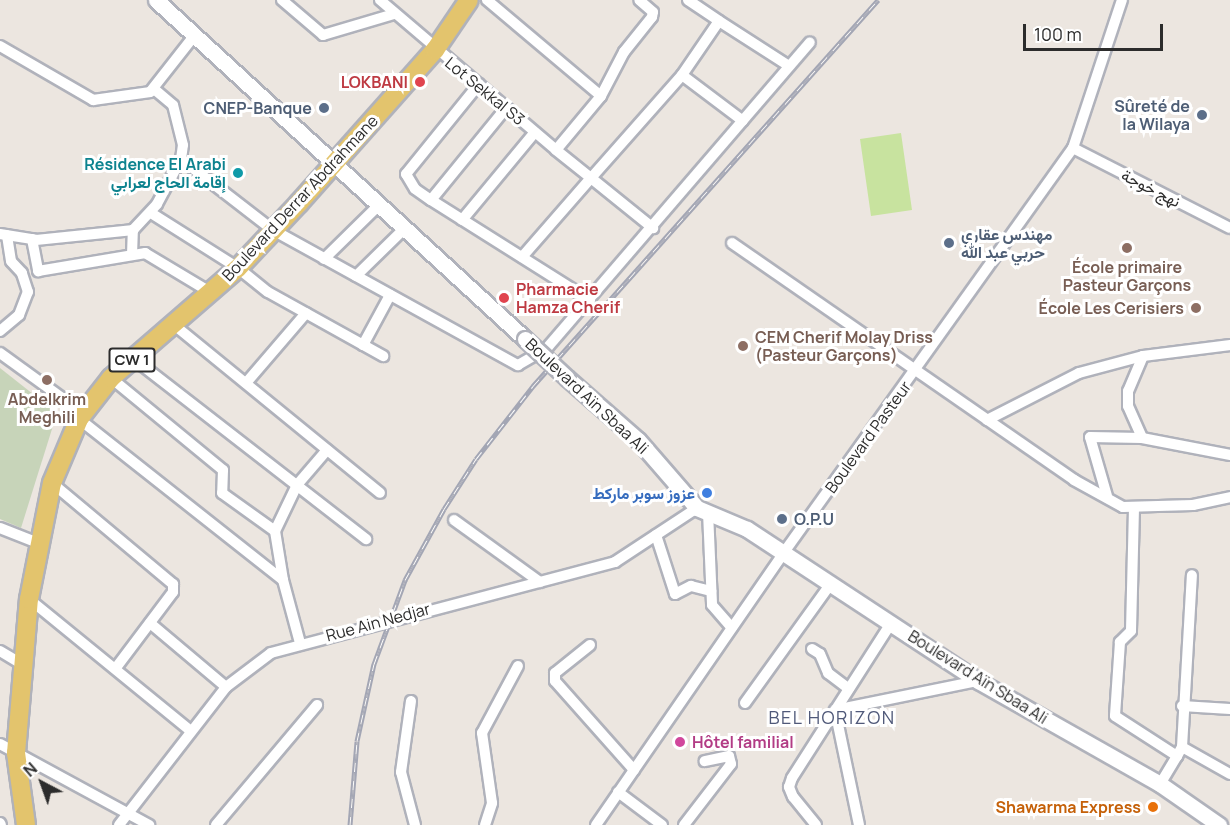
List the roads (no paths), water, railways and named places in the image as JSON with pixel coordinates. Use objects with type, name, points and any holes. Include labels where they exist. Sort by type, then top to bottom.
[{"type":"main road","name":"Boulevard Aïn Sbaa Ali","points":[[156,0],[336,162],[567,378],[638,440],[702,510],[747,529],[829,586],[891,623],[978,681],[1160,784],[1219,825]]},
{"type":"main road","name":"Boulevard Derrar Abdrahmane","points":[[26,825],[8,748],[23,665],[29,599],[38,543],[52,483],[81,416],[111,378],[238,268],[435,50],[463,3]]},
{"type":"street","points":[[282,0],[323,35],[394,14]]},
{"type":"street","name":"Lot Sekkal S3","points":[[380,0],[435,50],[653,228]]},
{"type":"street","points":[[487,0],[601,96]]},
{"type":"street","points":[[688,0],[789,66]]},
{"type":"street","name":"Boulevard Pasteur","points":[[597,825],[782,555],[1073,148],[1122,0]]},
{"type":"street","points":[[556,150],[601,96],[624,52],[652,17],[653,12],[645,2]]},
{"type":"street","points":[[522,257],[682,75],[719,21]]},
{"type":"street","points":[[0,46],[93,100],[140,96],[154,88],[194,36]]},
{"type":"street","points":[[181,159],[273,230],[518,365],[547,348],[653,228],[810,42]]},
{"type":"street","points":[[682,75],[743,122]]},
{"type":"street","points":[[479,84],[406,174],[415,189],[431,201],[590,300]]},
{"type":"street","points":[[0,331],[19,315],[27,292],[22,273],[11,261],[3,235],[32,239],[133,230],[151,213],[181,159],[179,118],[173,105],[154,88]]},
{"type":"street","points":[[431,201],[506,108]]},
{"type":"street","points":[[462,220],[535,132]]},
{"type":"street","name":"نهج خوجة","points":[[1073,148],[1230,228]]},
{"type":"street","points":[[324,258],[380,204]]},
{"type":"street","points":[[151,213],[238,268],[268,292],[383,356]]},
{"type":"street","points":[[356,276],[404,228]]},
{"type":"street","points":[[132,255],[133,230]]},
{"type":"street","points":[[32,239],[38,272],[145,253],[210,292]]},
{"type":"street","points":[[732,243],[1074,480],[1124,507],[1193,505],[1230,497]]},
{"type":"street","points":[[363,345],[390,295]]},
{"type":"street","points":[[246,383],[306,313]]},
{"type":"street","points":[[173,324],[380,493]]},
{"type":"street","points":[[987,420],[1079,373],[1143,356],[1230,345]]},
{"type":"street","points":[[0,353],[283,580]]},
{"type":"street","points":[[1142,438],[1128,405],[1128,392],[1143,356]]},
{"type":"street","points":[[134,359],[366,539]]},
{"type":"street","points":[[111,378],[223,470],[222,493],[275,531]]},
{"type":"street","points":[[1107,496],[1090,437],[1142,438],[1230,455]]},
{"type":"street","points":[[300,643],[283,580],[275,531],[297,485],[327,450]]},
{"type":"street","points":[[52,483],[172,581],[173,592],[115,669]]},
{"type":"street","points":[[1134,508],[1131,631],[1120,642],[1115,716],[1179,751],[1230,774]]},
{"type":"street","points":[[702,510],[712,605],[732,628]]},
{"type":"street","name":"Rue Ain Nedjar","points":[[120,825],[226,687],[271,653],[300,643],[615,562],[656,535],[702,510]]},
{"type":"street","points":[[454,520],[540,582]]},
{"type":"street","points":[[0,528],[38,543]]},
{"type":"street","points":[[656,535],[675,594],[692,586],[711,591]]},
{"type":"street","points":[[1160,784],[1179,751],[1192,575]]},
{"type":"street","points":[[745,703],[829,586]]},
{"type":"street","points":[[29,599],[191,731]]},
{"type":"street","points":[[150,623],[226,687]]},
{"type":"street","points":[[816,825],[789,787],[891,623]]},
{"type":"street","points":[[590,645],[558,670],[555,681],[633,770]]},
{"type":"street","points":[[812,649],[820,654],[828,673],[849,688]]},
{"type":"street","points":[[0,651],[23,665]]},
{"type":"street","points":[[485,825],[492,803],[482,733],[518,666]]},
{"type":"street","points":[[835,710],[978,681]]},
{"type":"street","points":[[411,701],[401,772],[415,825]]},
{"type":"street","points":[[216,825],[317,705]]},
{"type":"street","points":[[1182,706],[1230,709]]},
{"type":"street","points":[[835,710],[859,825]]},
{"type":"street","points":[[8,748],[126,815],[149,825]]},
{"type":"street","points":[[684,825],[731,764],[729,756],[705,761]]},
{"type":"street","points":[[618,792],[662,825]]},
{"type":"railway","points":[[350,825],[357,741],[374,664],[405,580],[444,509],[476,459],[533,386],[878,0]]},
{"type":"place","name":"LOKBANI","points":[[420,82]]},
{"type":"place","name":"CNEP-Banque","points":[[324,108]]},
{"type":"place","name":"Sûreté de la Wilaya","points":[[1202,115]]},
{"type":"place","name":"Résidence El Arabi إقامة الحاج لعرابي","points":[[238,173]]},
{"type":"place","name":"مهندس عقاري حربي عبد الله","points":[[949,243]]},
{"type":"place","name":"École primaire Pasteur Garçons","points":[[1127,248]]},
{"type":"place","name":"Pharmacie Hamza Cherif","points":[[504,298]]},
{"type":"place","name":"École Les Cerisiers","points":[[1196,308]]},
{"type":"place","name":"CEM Cherif Molay Driss (Pasteur Garçons)","points":[[743,346]]},
{"type":"place","name":"Abdelkrim Meghili","points":[[47,380]]},
{"type":"place","name":"عزوز سوبر ماركط","points":[[707,493]]},
{"type":"place","name":"O.P.U","points":[[782,519]]},
{"type":"place","name":"Hôtel familial","points":[[680,742]]},
{"type":"place","name":"Shawarma Express","points":[[1153,807]]},
{"type":"district","name":"BEL HORIZON","points":[[832,717]]}]
